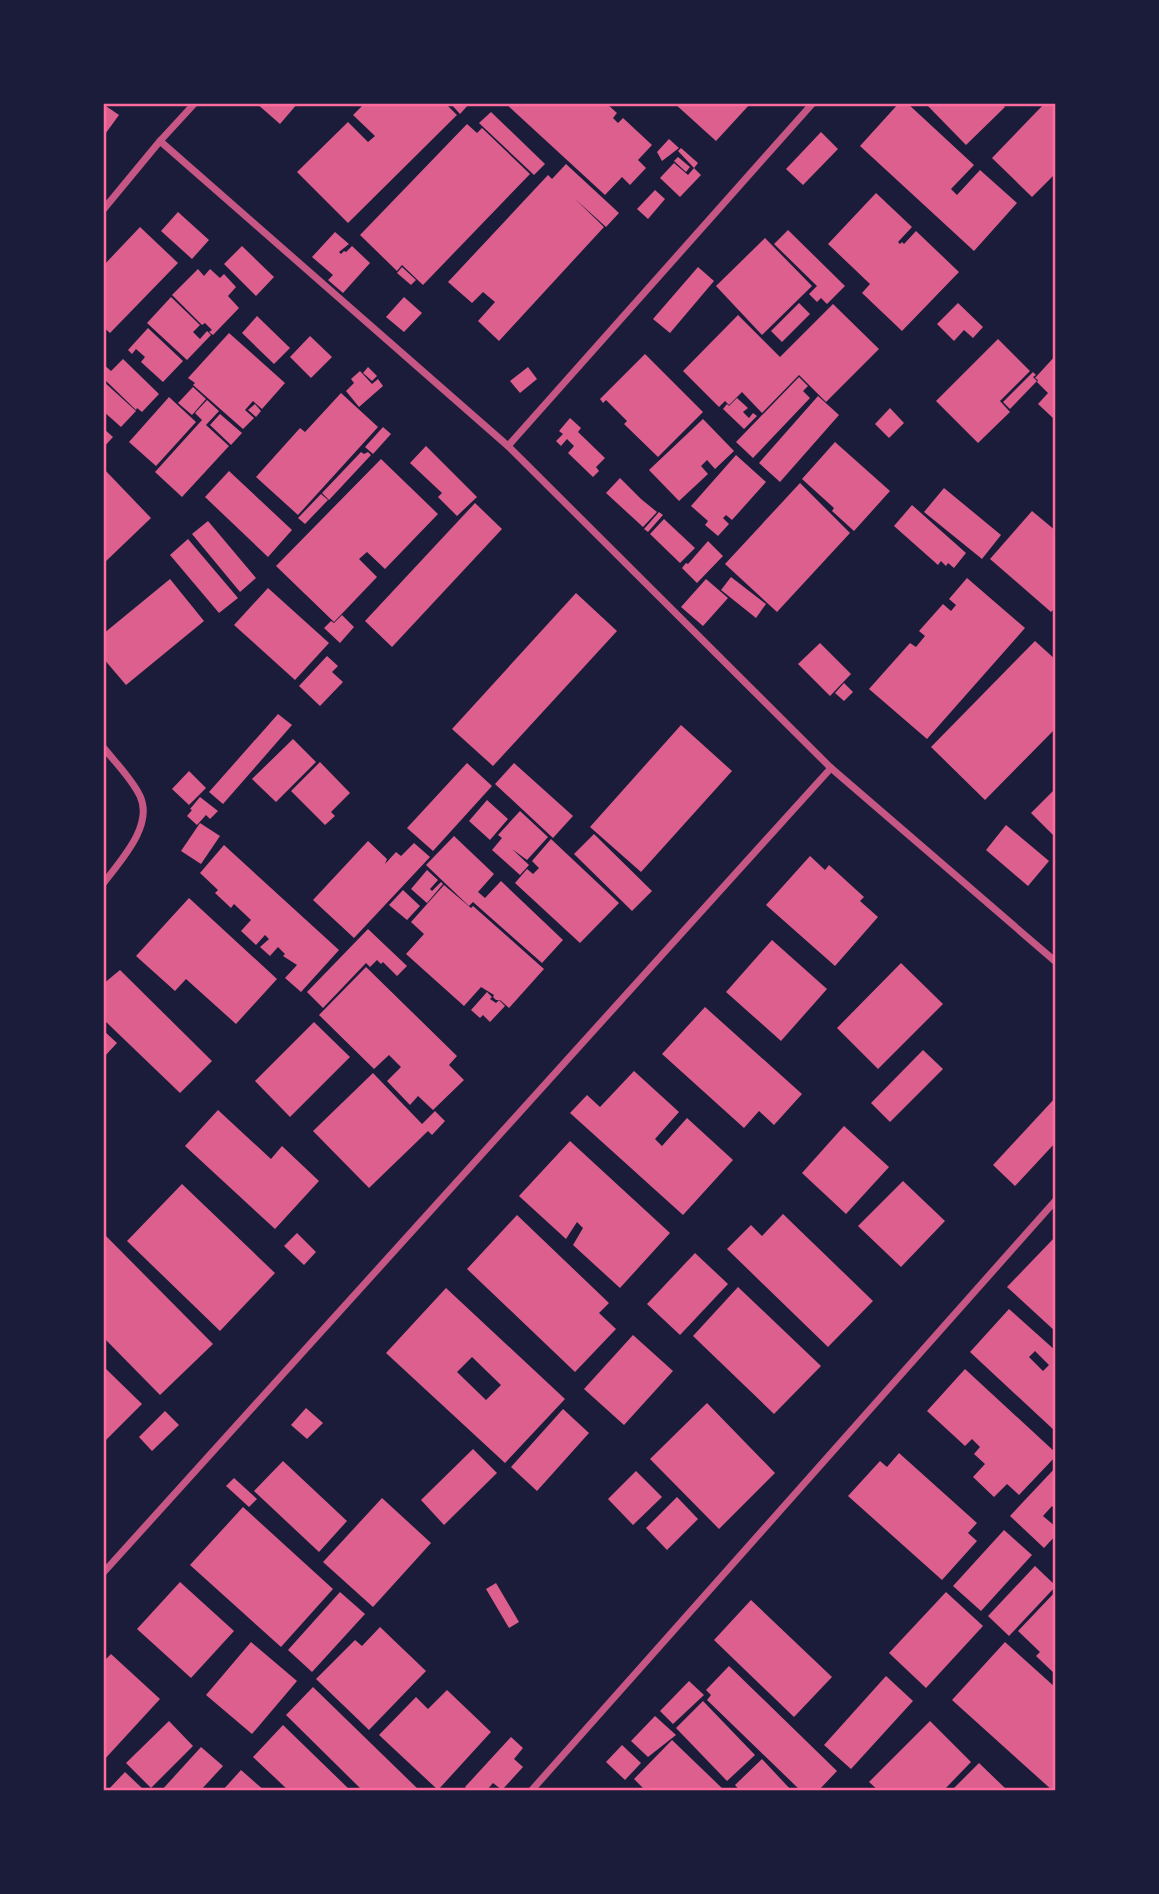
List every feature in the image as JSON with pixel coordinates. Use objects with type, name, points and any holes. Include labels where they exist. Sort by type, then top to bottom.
[{"type":"street","points":[[103,210],[195,103]]},
{"type":"street","points":[[508,446],[813,103]]},
{"type":"street","points":[[160,141],[508,446],[831,768],[1056,962]]},
{"type":"street","points":[[103,747],[141,797],[142,826],[129,850],[103,884]]},
{"type":"street","points":[[103,1573],[831,768]]},
{"type":"street","points":[[531,1791],[1056,1200]]},
{"type":"building","points":[[256,103],[298,103],[280,124]]},
{"type":"building","points":[[365,103],[445,103],[457,115],[348,223],[297,172],[348,122],[368,142],[375,136],[353,115]]},
{"type":"building","points":[[450,103],[470,103],[460,114]]},
{"type":"building","points":[[505,103],[606,103],[617,113],[613,118],[618,123],[623,118],[652,145],[638,160],[646,168],[630,185],[622,177],[605,195]]},
{"type":"building","points":[[674,103],[751,103],[716,141]]},
{"type":"building","points":[[899,103],[907,103],[974,165],[951,189],[957,195],[980,170],[1017,203],[974,251],[860,146]]},
{"type":"building","points":[[925,103],[1001,103],[1005,107],[966,145]]},
{"type":"building","points":[[1045,103],[1056,103],[1056,173],[1032,197],[992,158]]},
{"type":"building","points":[[103,104],[119,115],[103,137]]},
{"type":"building","points":[[491,112],[545,164],[534,175],[479,123]]},
{"type":"building","points":[[467,124],[477,133],[482,128],[530,174],[423,285],[402,265],[397,271],[360,235]]},
{"type":"building","points":[[821,132],[838,149],[803,185],[786,169]]},
{"type":"building","points":[[669,139],[679,148],[662,161],[657,152]]},
{"type":"building","points":[[681,148],[698,163],[694,168],[678,151]]},
{"type":"building","points":[[678,157],[690,167],[686,172],[674,161]]},
{"type":"building","points":[[674,163],[688,175],[694,168],[701,175],[680,197],[660,178]]},
{"type":"building","points":[[566,164],[619,213],[606,227],[574,198],[604,227],[499,341],[478,321],[495,302],[483,292],[472,303],[448,282],[548,175],[552,179]]},
{"type":"building","points":[[655,190],[665,199],[648,219],[637,209]]},
{"type":"building","points":[[876,193],[912,227],[898,242],[900,244],[904,244],[916,231],[959,272],[902,331],[862,293],[870,284],[828,244]]},
{"type":"building","points":[[178,212],[209,240],[192,259],[161,231]]},
{"type":"building","points":[[140,227],[178,263],[110,333],[103,327],[103,266]]},
{"type":"building","points":[[788,230],[845,286],[827,304],[821,298],[817,302],[809,294],[817,286],[774,244]]},
{"type":"building","points":[[335,232],[349,244],[339,252],[341,254],[352,246],[370,263],[343,293],[328,280],[333,275],[312,257]]},
{"type":"building","points":[[765,238],[812,286],[762,335],[716,286]]},
{"type":"building","points":[[242,246],[274,277],[256,296],[224,264]]},
{"type":"building","points":[[402,267],[416,280],[411,285],[397,273]]},
{"type":"building","points":[[698,267],[714,281],[670,333],[653,319]]},
{"type":"building","points":[[198,269],[204,276],[210,269],[220,278],[224,274],[236,287],[228,296],[239,308],[213,335],[205,323],[202,325],[172,295]]},
{"type":"building","points":[[171,297],[200,325],[193,332],[200,339],[207,331],[211,335],[187,360],[147,323]]},
{"type":"building","points":[[404,297],[422,313],[404,332],[386,317]]},
{"type":"building","points":[[799,303],[810,314],[782,342],[771,331]]},
{"type":"building","points":[[958,303],[983,327],[973,338],[964,330],[954,341],[937,324]]},
{"type":"building","points":[[833,304],[879,349],[826,402],[799,375],[762,413],[742,392],[729,405],[725,401],[719,407],[683,371],[738,315],[780,357]]},
{"type":"building","points":[[257,316],[290,348],[274,364],[242,333]]},
{"type":"building","points":[[148,328],[183,361],[163,382],[141,362],[145,357],[136,349],[132,354],[128,350]]},
{"type":"building","points":[[229,333],[285,383],[262,409],[253,401],[245,410],[254,418],[243,429],[188,378]]},
{"type":"building","points":[[310,336],[332,357],[311,378],[290,357]]},
{"type":"building","points":[[998,339],[1030,371],[1000,401],[1010,412],[978,443],[936,401]]},
{"type":"building","points":[[645,354],[703,412],[658,457],[624,424],[627,421],[606,400],[603,403],[600,399]]},
{"type":"building","points":[[1056,355],[1056,415],[1053,418],[1038,404],[1048,393],[1035,378]]},
{"type":"building","points":[[123,359],[159,394],[142,412],[137,408],[136,410],[103,378],[103,364],[111,371]]},
{"type":"building","points":[[368,367],[377,376],[372,381],[363,373]]},
{"type":"building","points":[[528,367],[537,379],[520,393],[510,381]]},
{"type":"building","points":[[360,371],[372,384],[378,379],[383,386],[359,407],[346,391],[354,383],[351,379]]},
{"type":"building","points":[[1033,372],[1037,381],[1010,409],[1003,402]]},
{"type":"building","points":[[799,377],[808,386],[803,391],[810,398],[753,458],[736,442]]},
{"type":"building","points":[[103,381],[136,411],[121,427],[103,411]]},
{"type":"building","points":[[193,387],[206,399],[192,415],[178,403]]},
{"type":"building","points":[[341,393],[378,427],[298,515],[256,477],[300,428],[305,432]]},
{"type":"building","points":[[818,396],[839,415],[780,482],[759,463]]},
{"type":"building","points":[[169,397],[196,422],[156,466],[129,442]]},
{"type":"building","points":[[737,398],[748,408],[743,412],[749,418],[753,413],[757,416],[744,429],[723,409]]},
{"type":"building","points":[[207,400],[219,411],[206,425],[229,446],[182,497],[155,472],[202,420],[195,413]]},
{"type":"building","points":[[255,404],[261,411],[256,417],[248,410]]},
{"type":"building","points":[[890,408],[904,423],[889,438],[875,424]]},
{"type":"building","points":[[220,414],[242,433],[231,445],[210,425]]},
{"type":"building","points":[[570,418],[581,428],[578,432],[605,458],[596,467],[599,471],[593,477],[568,453],[574,446],[567,439],[561,446],[556,441],[563,434],[559,431]]},
{"type":"building","points":[[703,419],[734,451],[715,469],[707,460],[701,466],[708,474],[679,501],[649,470]]},
{"type":"building","points":[[383,427],[391,434],[373,454],[365,447]]},
{"type":"building","points":[[103,428],[113,437],[103,448]]},
{"type":"building","points":[[835,442],[890,491],[854,531],[832,511],[834,508],[802,479]]},
{"type":"building","points":[[426,446],[477,497],[457,516],[438,497],[442,493],[410,463]]},
{"type":"building","points":[[361,452],[371,455],[329,500],[322,493]]},
{"type":"building","points":[[736,455],[766,482],[732,520],[726,515],[723,518],[729,524],[718,536],[705,525],[708,521],[691,506]]},
{"type":"building","points":[[381,459],[438,514],[385,569],[367,552],[359,559],[377,577],[334,622],[276,566]]},
{"type":"building","points":[[103,468],[151,518],[103,564]]},
{"type":"building","points":[[229,471],[292,530],[268,557],[205,497]]},
{"type":"building","points":[[620,478],[657,512],[643,527],[606,493]]},
{"type":"building","points":[[800,483],[850,533],[777,612],[725,564]]},
{"type":"building","points":[[944,488],[1001,535],[982,559],[924,512]]},
{"type":"building","points":[[321,494],[328,500],[305,524],[298,518]]},
{"type":"building","points":[[475,503],[502,529],[392,647],[365,621]]},
{"type":"building","points":[[912,505],[966,553],[954,568],[941,561],[938,565],[894,526]]},
{"type":"building","points":[[1032,511],[1056,531],[1056,607],[1051,612],[990,559]]},
{"type":"building","points":[[659,512],[663,515],[648,532],[644,529]]},
{"type":"building","points":[[664,519],[695,548],[680,563],[650,534]]},
{"type":"building","points":[[208,521],[256,578],[240,592],[192,534]]},
{"type":"building","points":[[188,539],[238,598],[219,613],[170,555]]},
{"type":"building","points":[[708,541],[723,556],[697,583],[682,568]]},
{"type":"building","points":[[731,577],[766,604],[756,618],[721,590]]},
{"type":"building","points":[[967,578],[1025,628],[927,739],[869,689],[910,643],[916,647],[925,636],[919,631],[943,604],[951,611],[956,605],[949,599]]},
{"type":"building","points":[[170,579],[204,621],[126,685],[103,658],[103,634]]},
{"type":"building","points":[[706,579],[728,598],[703,626],[681,607]]},
{"type":"building","points":[[268,588],[329,643],[295,680],[234,625]]},
{"type":"building","points":[[576,593],[617,631],[493,766],[452,729]]},
{"type":"building","points":[[342,615],[354,627],[340,643],[324,628],[331,621],[334,623]]},
{"type":"building","points":[[1035,641],[1056,660],[1056,728],[985,800],[931,747]]},
{"type":"building","points":[[820,643],[851,674],[830,696],[798,664]]},
{"type":"building","points":[[327,656],[338,666],[332,672],[343,682],[320,706],[299,686]]},
{"type":"building","points":[[844,683],[853,692],[844,701],[835,693]]},
{"type":"building","points":[[278,714],[292,725],[223,804],[209,792]]},
{"type":"building","points":[[681,725],[732,771],[641,872],[590,827]]},
{"type":"building","points":[[293,739],[316,762],[276,802],[252,779]]},
{"type":"building","points":[[320,762],[350,793],[331,812],[335,816],[325,825],[291,791]]},
{"type":"building","points":[[467,763],[492,786],[433,851],[407,828]]},
{"type":"building","points":[[514,763],[573,816],[553,838],[495,784]]},
{"type":"building","points":[[189,771],[206,788],[189,805],[172,789]]},
{"type":"building","points":[[1056,788],[1056,838],[1031,813]]},
{"type":"building","points":[[200,797],[218,811],[210,819],[206,815],[197,825],[187,816]]},
{"type":"building","points":[[487,800],[508,819],[490,840],[469,821]]},
{"type":"building","points":[[520,811],[548,837],[527,860],[512,849],[529,865],[520,875],[492,850],[502,838],[498,835]]},
{"type":"building","points":[[200,823],[220,836],[201,864],[181,851]]},
{"type":"building","points":[[1006,825],[1049,861],[1028,886],[986,850]]},
{"type":"building","points":[[594,834],[652,891],[632,911],[574,854]]},
{"type":"building","points":[[454,836],[494,874],[478,892],[485,898],[501,881],[563,940],[542,963],[473,902],[469,906],[426,865]]},
{"type":"building","points":[[551,839],[619,903],[580,943],[515,883],[527,869],[533,874],[539,868],[532,861]]},
{"type":"building","points":[[368,841],[387,859],[385,864],[396,852],[401,856],[414,843],[430,857],[354,938],[313,900]]},
{"type":"building","points":[[224,845],[339,950],[301,992],[285,978],[297,965],[283,956],[285,954],[278,947],[270,956],[260,947],[269,939],[265,935],[256,945],[241,931],[251,920],[234,904],[231,908],[215,893],[218,890],[200,873]]},
{"type":"building","points":[[810,856],[825,870],[829,865],[864,897],[860,901],[878,917],[835,966],[766,905]]},
{"type":"building","points":[[427,870],[438,880],[430,889],[432,891],[441,882],[443,884],[427,903],[411,889]]},
{"type":"building","points":[[444,885],[471,908],[473,906],[544,969],[509,1008],[481,987],[464,1006],[406,954],[424,934],[411,922]]},
{"type":"building","points":[[403,890],[420,906],[407,920],[389,905]]},
{"type":"building","points":[[189,898],[277,979],[236,1024],[186,979],[175,991],[136,956]]},
{"type":"building","points":[[368,929],[407,966],[397,976],[383,962],[381,964],[377,960],[370,967],[366,963],[323,1008],[307,992]]},
{"type":"building","points":[[772,940],[827,989],[781,1041],[726,992]]},
{"type":"building","points":[[901,963],[943,1004],[878,1069],[837,1028]]},
{"type":"building","points":[[366,967],[457,1056],[449,1065],[464,1080],[433,1110],[418,1096],[410,1105],[387,1081],[401,1067],[389,1055],[374,1069],[319,1015]]},
{"type":"building","points":[[120,970],[212,1061],[180,1093],[103,1019],[103,984]]},
{"type":"building","points":[[487,992],[492,997],[490,999],[496,1003],[499,1000],[505,1006],[490,1022],[483,1015],[480,1018],[471,1010]]},
{"type":"building","points":[[705,1007],[802,1094],[774,1125],[759,1111],[744,1128],[662,1054]]},
{"type":"building","points":[[314,1022],[350,1057],[290,1117],[255,1081]]},
{"type":"building","points":[[103,1030],[117,1043],[103,1058]]},
{"type":"building","points":[[923,1050],[943,1069],[890,1122],[871,1103]]},
{"type":"building","points":[[634,1071],[679,1112],[655,1139],[662,1146],[687,1118],[733,1160],[683,1215],[570,1113],[587,1095],[600,1107]]},
{"type":"building","points":[[373,1073],[422,1124],[435,1111],[445,1121],[432,1135],[428,1131],[369,1188],[313,1131]]},
{"type":"building","points":[[1056,1097],[1056,1142],[1015,1186],[993,1165]]},
{"type":"building","points":[[218,1110],[271,1159],[282,1146],[319,1181],[275,1229],[185,1146]]},
{"type":"building","points":[[844,1126],[889,1167],[846,1214],[802,1173]]},
{"type":"building","points":[[570,1141],[670,1233],[620,1288],[573,1245],[583,1228],[577,1222],[566,1239],[519,1196]]},
{"type":"building","points":[[903,1181],[945,1221],[901,1267],[858,1226]]},
{"type":"building","points":[[182,1184],[275,1273],[220,1331],[127,1241]]},
{"type":"building","points":[[783,1214],[873,1301],[828,1347],[727,1249],[751,1225],[762,1236]]},
{"type":"building","points":[[517,1215],[609,1303],[599,1313],[616,1329],[575,1372],[467,1269]]},
{"type":"building","points":[[297,1233],[316,1252],[304,1265],[284,1246]]},
{"type":"building","points":[[106,1236],[213,1344],[160,1395],[103,1337],[103,1238]]},
{"type":"building","points":[[1056,1236],[1056,1332],[1007,1287]]},
{"type":"building","points":[[695,1253],[728,1284],[680,1335],[647,1304]]},
{"type":"building","points":[[738,1287],[821,1366],[774,1414],[693,1336]]},
{"type":"building","points":[[446,1288],[565,1399],[505,1463],[386,1353]],"holes":[[[472,1357],[501,1385],[486,1400],[457,1372]]]},
{"type":"building","points":[[1009,1309],[1056,1351],[1056,1432],[970,1352]],"holes":[[[1035,1351],[1049,1365],[1043,1371],[1029,1357]]]},
{"type":"building","points":[[633,1335],[673,1371],[624,1425],[584,1389]]},
{"type":"building","points":[[103,1366],[142,1404],[103,1443]]},
{"type":"building","points":[[965,1369],[1056,1453],[1019,1495],[1007,1484],[994,1497],[973,1477],[985,1464],[974,1454],[980,1447],[972,1439],[965,1446],[927,1411]]},
{"type":"building","points":[[707,1403],[775,1473],[719,1529],[650,1459]]},
{"type":"building","points":[[306,1408],[323,1423],[307,1439],[291,1425]]},
{"type":"building","points":[[563,1409],[589,1433],[537,1491],[511,1467]]},
{"type":"building","points":[[165,1411],[179,1425],[152,1451],[139,1437]]},
{"type":"building","points":[[473,1449],[497,1473],[444,1525],[421,1500]]},
{"type":"building","points":[[899,1453],[977,1523],[968,1533],[977,1541],[942,1580],[848,1496],[880,1461],[887,1467]]},
{"type":"building","points":[[283,1461],[347,1521],[319,1552],[254,1491]]},
{"type":"building","points":[[1056,1467],[1056,1510],[1052,1506],[1043,1516],[1056,1527],[1056,1535],[1044,1548],[1010,1516]]},
{"type":"building","points":[[636,1471],[662,1497],[633,1525],[608,1499]]},
{"type":"building","points":[[234,1478],[257,1499],[249,1507],[226,1486]]},
{"type":"building","points":[[677,1497],[698,1519],[667,1550],[646,1528]]},
{"type":"building","points":[[382,1498],[431,1543],[373,1607],[323,1562]]},
{"type":"building","points":[[243,1507],[333,1589],[281,1647],[190,1565]]},
{"type":"building","points":[[1004,1530],[1032,1555],[981,1611],[953,1586]]},
{"type":"building","points":[[1035,1566],[1056,1586],[1009,1636],[988,1616]]},
{"type":"building","points":[[180,1582],[234,1631],[191,1678],[137,1629]]},
{"type":"building","points":[[496,1583],[519,1622],[509,1628],[486,1589]]},
{"type":"building","points":[[1056,1591],[1056,1675],[1036,1656],[1040,1652],[1018,1631]]},
{"type":"building","points":[[340,1592],[365,1614],[312,1672],[288,1650]]},
{"type":"building","points":[[946,1592],[983,1626],[926,1688],[889,1653]]},
{"type":"building","points":[[751,1600],[832,1677],[794,1717],[714,1640]]},
{"type":"building","points":[[380,1627],[426,1671],[369,1730],[316,1679],[355,1640],[362,1646]]},
{"type":"building","points":[[251,1642],[297,1681],[252,1734],[206,1695]]},
{"type":"building","points":[[1005,1642],[1056,1688],[1056,1791],[952,1700]]},
{"type":"building","points":[[111,1654],[160,1699],[103,1761],[103,1662]]},
{"type":"building","points":[[729,1666],[837,1771],[818,1791],[801,1791],[707,1700],[711,1695],[706,1690]]},
{"type":"building","points":[[886,1676],[913,1701],[851,1769],[824,1745]]},
{"type":"building","points":[[689,1681],[704,1695],[673,1724],[660,1711]]},
{"type":"building","points":[[313,1687],[420,1791],[363,1791],[286,1715]]},
{"type":"building","points":[[447,1690],[491,1732],[438,1790],[379,1735],[416,1697],[428,1709]]},
{"type":"building","points":[[703,1701],[755,1755],[727,1781],[676,1728]]},
{"type":"building","points":[[655,1716],[676,1735],[648,1757],[631,1741]]},
{"type":"building","points":[[169,1721],[193,1746],[151,1788],[126,1763]]},
{"type":"building","points":[[930,1721],[971,1762],[943,1791],[879,1791],[869,1782]]},
{"type":"building","points":[[283,1725],[351,1791],[289,1791],[253,1757]]},
{"type":"building","points":[[511,1737],[523,1748],[514,1759],[523,1767],[502,1790],[493,1783],[486,1791],[469,1791],[465,1787]]},
{"type":"building","points":[[672,1740],[725,1791],[646,1791],[634,1779]]},
{"type":"building","points":[[622,1745],[641,1763],[625,1780],[606,1762]]},
{"type":"building","points":[[201,1747],[223,1766],[200,1791],[161,1791]]},
{"type":"building","points":[[762,1759],[792,1791],[740,1791],[735,1785]]},
{"type":"building","points":[[979,1763],[1006,1789],[951,1791]]},
{"type":"building","points":[[241,1770],[265,1791],[222,1791]]},
{"type":"building","points":[[125,1772],[145,1791],[107,1791]]}]
